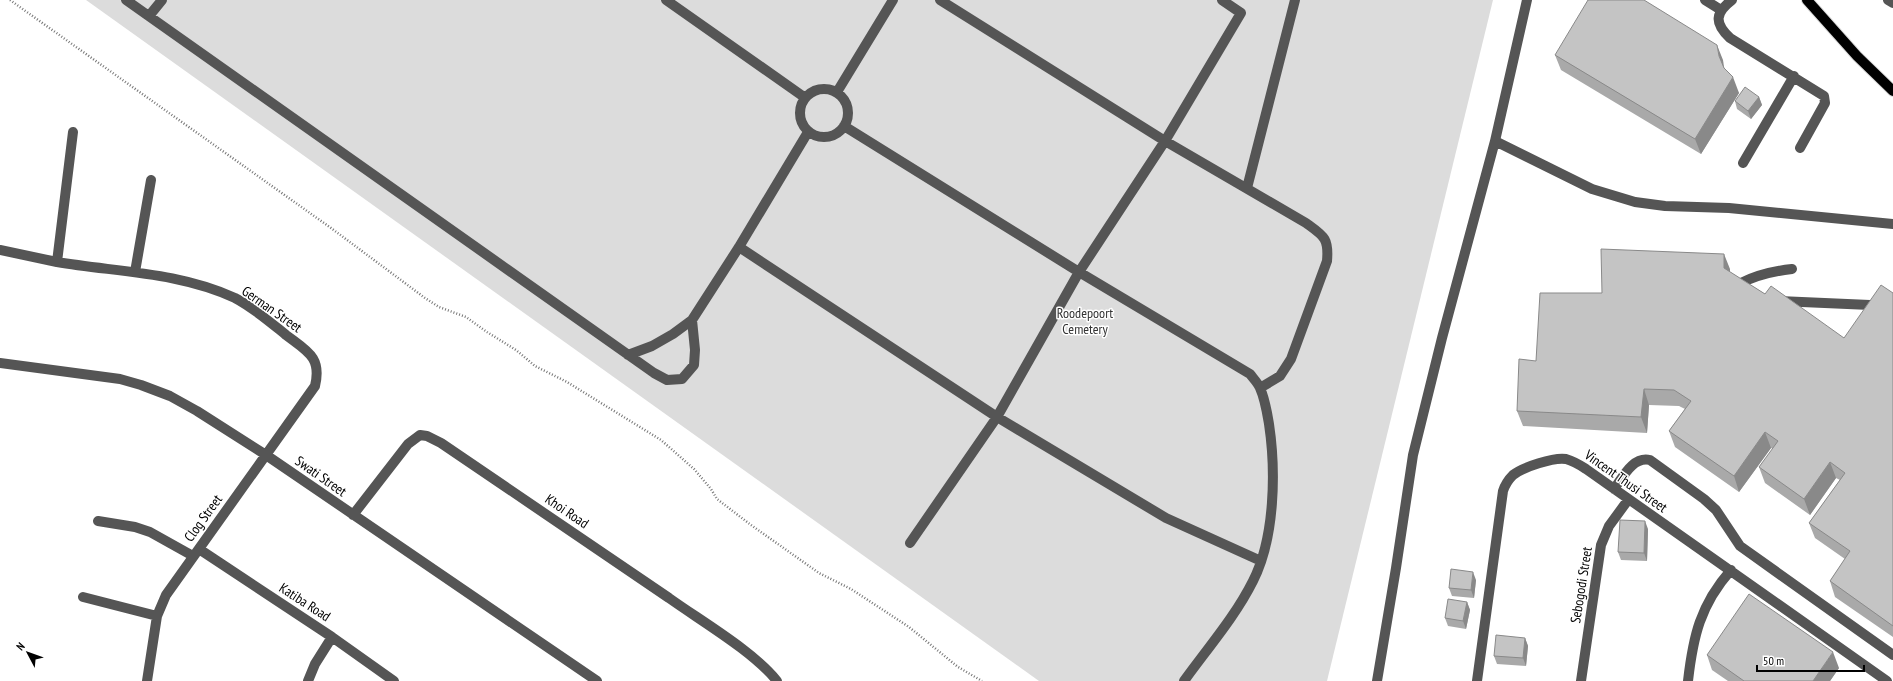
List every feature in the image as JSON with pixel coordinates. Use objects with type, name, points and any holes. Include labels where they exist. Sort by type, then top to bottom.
[{"type":"main road","points":[[1808,0],[1857,56],[1893,91]]},
{"type":"street","points":[[126,0],[628,355],[667,380],[682,379],[694,365],[695,350],[692,320]]},
{"type":"street","points":[[149,16],[162,0]]},
{"type":"street","points":[[666,0],[804,97]]},
{"type":"street","points":[[837,92],[893,0]]},
{"type":"street","points":[[940,0],[1166,141],[1306,223],[1321,234],[1328,246],[1327,261],[1291,359],[1280,376],[1260,388]]},
{"type":"street","points":[[910,543],[997,417],[1079,272],[1166,141],[1241,13],[1222,0]]},
{"type":"street","points":[[1247,188],[1295,0]]},
{"type":"street","points":[[1377,681],[1413,455],[1442,338],[1495,141],[1527,0]]},
{"type":"street","points":[[1705,0],[1721,10]]},
{"type":"street","points":[[1732,0],[1721,10],[1718,18],[1718,25],[1730,38],[1822,93],[1825,99],[1825,103],[1800,148]]},
{"type":"street","points":[[1888,0],[1893,3]]},
{"type":"street","points":[[1743,163],[1794,76]]},
{"type":"street","points":[[824,88],[837,92],[843,98],[848,112],[844,126],[839,132],[832,136],[820,137],[808,132],[803,127],[800,120],[800,104],[804,97],[816,89],[824,88]]},
{"type":"street","points":[[844,126],[1079,272],[1250,374],[1260,388],[1267,411],[1270,430],[1273,495],[1261,561],[1254,580],[1244,598],[1184,681]]},
{"type":"street","points":[[57,262],[73,132]]},
{"type":"street","points":[[628,355],[652,346],[673,334],[692,320],[739,247],[808,132]]},
{"type":"street","points":[[1495,141],[1592,188],[1635,202],[1664,206],[1729,208],[1893,224]]},
{"type":"street","points":[[135,272],[151,180]]},
{"type":"street","points":[[739,247],[997,417],[1166,518],[1261,561]]},
{"type":"street","name":"German Street","points":[[0,250],[57,262],[135,272],[213,289],[252,309],[312,358],[317,365],[318,373],[315,386]]},
{"type":"street","points":[[1744,300],[1739,294],[1739,286],[1741,283],[1771,272],[1792,269]]},
{"type":"street","points":[[1770,302],[1893,306]]},
{"type":"street","name":"Swati Street","points":[[0,363],[100,376],[141,385],[170,396],[197,410],[266,455],[597,681]]},
{"type":"street","name":"Clog Street","points":[[146,681],[157,616],[166,595],[315,386]]},
{"type":"street","name":"Khoi Road","points":[[353,515],[408,444],[420,435],[427,436],[441,443],[556,520],[722,635],[770,672],[777,681]]},
{"type":"street","name":"Vincent Thusi Street","points":[[1477,681],[1502,498],[1508,481],[1514,475],[1530,467],[1552,460],[1568,459],[1582,467],[1731,570],[1887,681]]},
{"type":"street","points":[[1614,489],[1638,460],[1650,460],[1704,499],[1716,510],[1740,546],[1893,655]]},
{"type":"street","name":"Sebogodi Street","points":[[1581,681],[1601,545],[1609,526],[1628,500]]},
{"type":"street","name":"Katiba Road","points":[[98,521],[135,527],[150,532],[196,553],[332,637],[394,681]]},
{"type":"street","points":[[1688,681],[1700,618],[1723,579],[1731,570]]},
{"type":"street","points":[[84,597],[157,616]]},
{"type":"street","points":[[308,681],[315,664],[332,637]]},
{"type":"path","points":[[10,0],[331,228],[425,298],[439,307],[466,317],[516,350],[535,366],[584,392],[661,440],[694,469],[717,499],[745,521],[819,573],[851,589],[909,627],[958,667],[982,681]]},
{"type":"green space","name":"Roodepoort Cemetery","points":[[86,0],[1493,0],[1327,681],[1039,681]]},
{"type":"building","points":[[1588,0],[1644,0],[1717,45],[1719,56],[1724,68],[1733,77],[1695,139],[1555,55]]},
{"type":"building","points":[[1745,87],[1759,97],[1748,111],[1735,101]]},
{"type":"building","points":[[1601,249],[1724,254],[1724,268],[1765,294],[1771,286],[1844,338],[1881,285],[1893,293],[1893,626],[1830,581],[1850,551],[1809,523],[1845,473],[1830,462],[1804,499],[1759,467],[1778,441],[1765,432],[1734,476],[1669,431],[1691,401],[1674,390],[1644,389],[1641,417],[1517,411],[1519,359],[1536,361],[1540,293],[1602,293]]},
{"type":"building","points":[[1620,520],[1645,521],[1644,553],[1618,552]]},
{"type":"building","points":[[1451,569],[1473,572],[1471,590],[1449,588]]},
{"type":"building","points":[[1749,594],[1833,652],[1813,681],[1744,681],[1707,655]]},
{"type":"building","points":[[1448,599],[1467,602],[1463,621],[1445,618]]},
{"type":"building","points":[[1496,635],[1525,638],[1523,658],[1494,656]]}]
